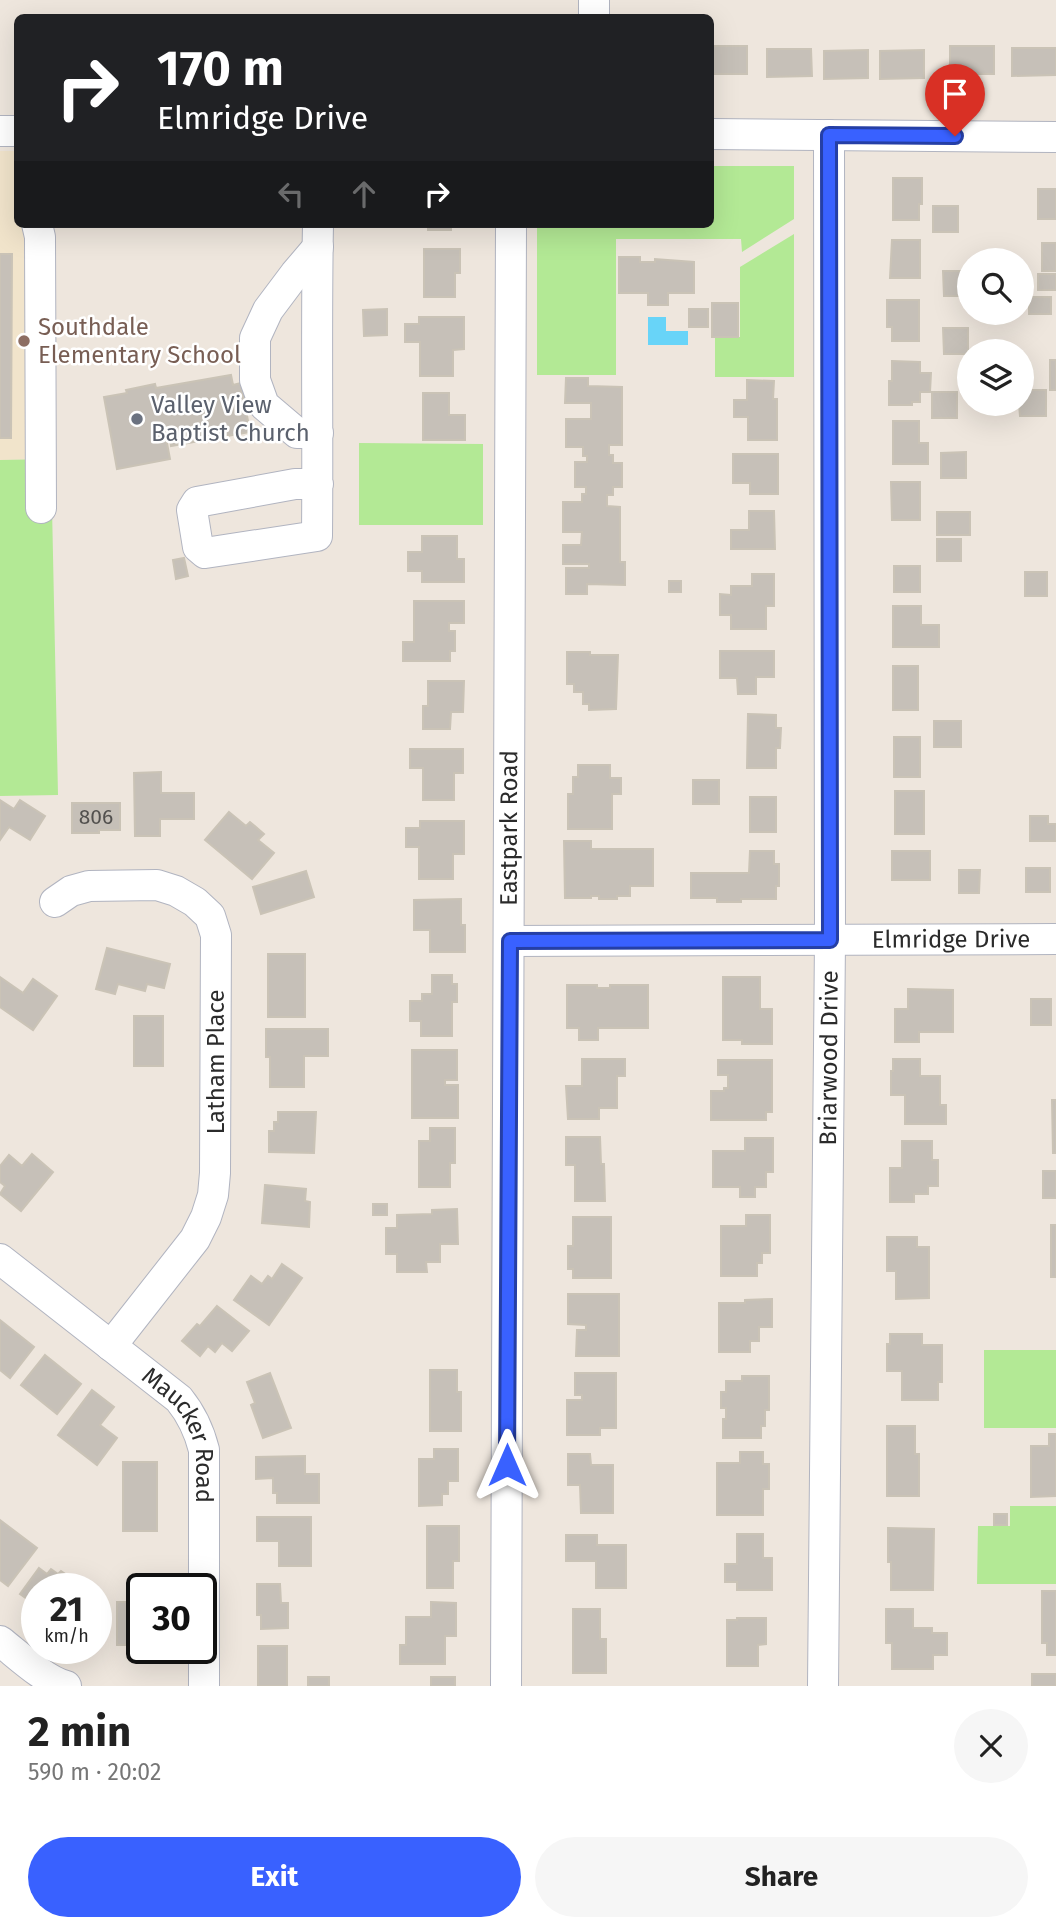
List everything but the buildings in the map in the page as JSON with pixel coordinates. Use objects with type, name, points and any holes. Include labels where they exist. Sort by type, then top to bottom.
[{"type":"street","points":[[714,134],[1056,137]]},
{"type":"street","name":"Briarwood Drive","points":[[823,1686],[830,940],[829,135]]},
{"type":"street","points":[[37,228],[40,251],[41,508]]},
{"type":"street","name":"Eastpark Road","points":[[506,1686],[511,228]]},
{"type":"street","points":[[318,236],[295,274],[268,310],[255,338],[256,380],[264,405],[297,433],[318,433]]},
{"type":"street","points":[[318,236],[318,484]]},
{"type":"street","name":"Latham Place","points":[[55,902],[71,891],[89,886],[157,885],[176,891],[195,902],[210,916],[216,935],[213,1195],[195,1239],[111,1346]]},
{"type":"street","name":"Elmridge Drive","points":[[510,941],[1056,939]]},
{"type":"street","name":"Maucker Road","points":[[0,1259],[179,1399],[200,1431],[204,1450],[204,1686]]},
{"type":"street","points":[[0,1641],[39,1671],[66,1686]]},
{"type":"shaded area","name":"Southdale Elementary School","points":[[0,151],[14,151],[14,228],[45,228],[51,459],[0,460]]},
{"type":"green space","points":[[714,166],[794,166],[794,219],[742,252],[741,239],[616,239],[616,375],[537,375],[537,228],[714,228]]},
{"type":"green space","points":[[794,234],[794,377],[715,377],[715,338],[740,337],[740,267]]},
{"type":"green space","points":[[359,443],[483,444],[483,525],[359,525]]},
{"type":"green space","points":[[51,459],[58,795],[0,796],[0,460]]},
{"type":"green space","points":[[984,1350],[1056,1350],[1056,1428],[984,1428]]},
{"type":"green space","points":[[1010,1506],[1056,1506],[1056,1584],[977,1584],[978,1526],[1010,1526]]},
{"type":"water","points":[[648,317],[666,317],[666,331],[688,331],[688,345],[648,345]]},
{"type":"place","name":"Southdale Elementary School","points":[[24,341]]},
{"type":"place","name":"Valley View Baptist Church","points":[[137,419]]},
{"type":"route","points":[[507,1465],[510,941],[830,940],[829,135],[955,136]]}]
